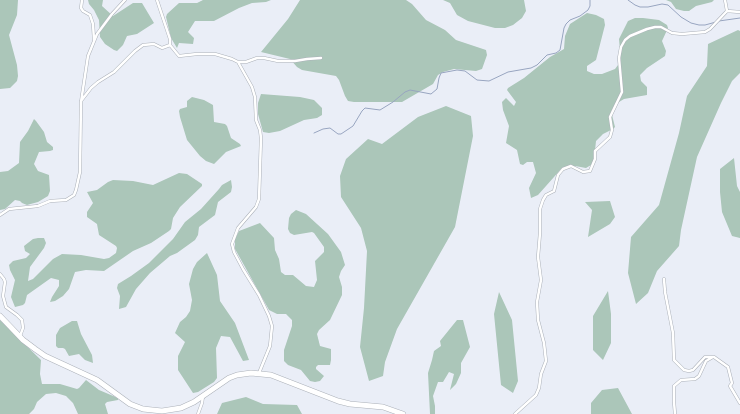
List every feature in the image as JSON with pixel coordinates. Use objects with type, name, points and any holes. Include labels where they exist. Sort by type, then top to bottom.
[{"type":"highway","points":[[0,316],[29,345],[45,356],[97,380],[130,404],[143,410],[162,411],[181,408],[189,405],[228,378],[245,373],[259,373],[280,379],[338,401],[350,404],[383,407],[403,414]]},
{"type":"street","points":[[82,0],[81,8],[90,15],[93,24],[94,40]]},
{"type":"street","points":[[0,215],[9,209],[38,206],[50,201],[66,200],[74,195],[80,172],[81,102],[88,56],[94,40],[104,24],[125,0]]},
{"type":"street","points":[[156,0],[170,39],[170,46],[179,56],[215,54],[238,62],[246,62],[256,58],[278,61],[321,58]]},
{"type":"street","points":[[725,0],[727,11]]},
{"type":"street","points":[[727,11],[740,12]]},
{"type":"street","points":[[515,414],[536,395],[546,361],[544,343],[538,320],[537,302],[541,280],[538,257],[540,209],[546,195],[554,191],[558,175],[563,169],[571,166],[583,172],[590,171],[595,159],[595,152],[610,137],[612,130],[610,117],[622,92],[619,58],[621,47],[625,40],[630,36],[655,27],[661,27],[672,34],[705,32],[710,29],[727,11]]},
{"type":"street","points":[[81,102],[91,88],[114,72],[143,45],[154,44],[162,48],[170,46]]},
{"type":"street","points":[[238,62],[248,78],[255,97],[255,114],[261,138],[260,199],[238,228],[232,244],[242,270],[259,295],[272,326],[270,346],[259,373]]},
{"type":"street","points":[[0,274],[5,282],[3,296],[6,307],[22,320],[23,328],[20,336]]},
{"type":"street","points":[[664,279],[665,292],[674,333],[674,360],[684,370],[689,371],[693,370],[705,357],[714,357],[728,367],[732,383],[730,386],[740,402]]},
{"type":"street","points":[[675,414],[674,386],[681,380],[695,379],[699,376],[706,361],[714,357]]},
{"type":"street","points":[[198,414],[203,396]]},
{"type":"green space","points":[[0,0],[18,0],[17,15],[9,35],[17,65],[18,76],[17,81],[10,88],[0,89]]},
{"type":"green space","points":[[88,0],[103,0],[102,6],[113,16],[133,3],[142,3],[154,23],[137,34],[127,36],[123,45],[117,51],[114,50],[105,44],[100,37],[99,20]]},
{"type":"green space","points":[[203,0],[271,0],[252,3],[214,21],[195,21],[188,32],[194,38],[193,44],[179,43],[177,48],[171,38],[166,17],[167,14],[179,3],[197,3]]},
{"type":"green space","points":[[300,0],[406,0],[412,4],[426,20],[445,30],[456,40],[486,50],[487,55],[482,69],[476,71],[454,69],[443,72],[438,75],[433,84],[402,102],[348,101],[336,76],[302,70],[290,59],[261,52],[288,19]]},
{"type":"green space","points":[[443,0],[524,0],[526,11],[522,18],[513,25],[505,28],[495,28],[468,21],[457,15],[450,3]]},
{"type":"green space","points":[[666,0],[714,0],[712,2],[696,6],[689,11],[684,11],[676,9],[671,2]]},
{"type":"green space","points":[[587,13],[604,19],[605,25],[596,60],[587,66],[587,71],[594,74],[602,74],[615,69],[621,61],[619,39],[628,21],[635,18],[659,20],[667,25],[668,28],[662,41],[666,51],[665,56],[647,68],[640,75],[641,81],[647,87],[647,95],[624,99],[611,111],[615,127],[603,134],[596,141],[594,160],[591,165],[586,168],[575,166],[562,168],[538,195],[531,198],[529,188],[536,173],[533,162],[527,162],[523,165],[520,164],[517,150],[506,143],[509,126],[503,110],[502,102],[506,98],[514,106],[516,102],[507,90],[508,88],[524,78],[550,57],[564,49],[565,36],[570,24]]},
{"type":"green space","points":[[738,30],[740,31],[740,73],[732,81],[697,157],[681,230],[679,246],[657,271],[648,293],[636,304],[628,273],[631,237],[659,205],[679,133],[687,96],[707,66],[708,44]]},
{"type":"green space","points":[[261,94],[300,97],[314,100],[322,108],[322,115],[317,118],[304,120],[280,131],[269,133],[263,132],[258,114],[258,103]]},
{"type":"green space","points":[[192,97],[204,100],[213,105],[214,122],[225,124],[231,138],[241,146],[226,152],[214,164],[206,161],[200,156],[187,140],[179,111],[180,109],[187,107],[187,101]]},
{"type":"green space","points":[[446,106],[471,116],[473,136],[455,227],[397,329],[385,362],[383,376],[369,381],[360,347],[367,251],[361,228],[341,197],[340,176],[346,159],[368,139],[382,144],[418,117]]},
{"type":"green space","points":[[34,119],[44,132],[47,142],[53,147],[53,150],[39,152],[34,164],[38,171],[49,175],[50,191],[48,196],[38,202],[27,205],[15,200],[5,209],[0,210],[0,172],[8,171],[19,163],[20,142]]},
{"type":"green space","points":[[734,158],[737,186],[740,192],[740,238],[732,236],[722,212],[720,192],[720,169]]},
{"type":"green space","points":[[179,173],[187,174],[202,184],[202,186],[180,207],[173,218],[171,229],[169,231],[151,243],[133,251],[104,271],[86,270],[75,272],[69,289],[63,296],[55,301],[50,302],[59,286],[59,280],[51,278],[27,295],[23,305],[15,307],[11,297],[15,280],[9,265],[13,261],[26,258],[30,254],[25,251],[24,246],[33,239],[44,238],[46,243],[30,267],[28,281],[33,279],[53,259],[62,254],[81,255],[104,259],[109,258],[116,253],[116,246],[99,235],[97,224],[87,217],[87,212],[93,203],[87,192],[97,190],[113,180],[133,181],[153,185]]},
{"type":"green space","points":[[231,180],[231,192],[218,202],[215,215],[199,227],[198,235],[195,240],[177,253],[170,256],[150,273],[136,289],[126,307],[119,309],[120,296],[117,288],[118,284],[149,263],[173,239],[185,222],[201,209],[222,185]]},
{"type":"green space","points":[[610,201],[615,217],[610,224],[588,237],[592,210],[585,202]]},
{"type":"green space","points":[[296,210],[306,214],[328,234],[341,252],[345,265],[339,277],[342,287],[342,295],[330,320],[319,330],[317,334],[320,346],[331,349],[330,365],[318,365],[316,367],[316,369],[324,376],[320,381],[315,382],[310,381],[301,370],[288,365],[284,361],[284,350],[292,326],[292,320],[286,314],[277,314],[269,310],[235,249],[235,239],[239,231],[260,223],[274,238],[275,250],[279,259],[281,272],[285,275],[293,275],[306,286],[314,287],[317,280],[315,261],[324,252],[324,247],[312,232],[294,235],[290,233],[288,229],[289,218]]},
{"type":"green space","points":[[207,253],[217,275],[220,301],[235,323],[249,360],[243,361],[230,337],[221,336],[216,348],[217,378],[214,382],[198,392],[193,393],[178,370],[178,356],[185,342],[175,333],[180,322],[190,311],[192,300],[189,284],[193,269],[197,262]]},
{"type":"green space","points":[[608,291],[611,314],[611,343],[603,360],[593,350],[593,316]]},
{"type":"green space","points":[[499,292],[512,320],[518,381],[513,393],[501,385],[494,314]]},
{"type":"green space","points":[[0,320],[41,360],[40,374],[42,384],[60,384],[77,389],[86,380],[99,390],[118,398],[118,400],[107,402],[105,404],[108,414],[78,414],[73,403],[66,396],[56,393],[46,394],[37,402],[34,409],[29,414],[0,414]]},
{"type":"green space","points":[[457,320],[463,320],[470,347],[461,363],[461,373],[456,384],[450,390],[454,374],[449,372],[443,382],[438,382],[433,396],[435,414],[430,414],[428,373],[434,351],[441,346],[440,341]]},
{"type":"green space","points":[[72,321],[77,321],[81,334],[92,355],[93,363],[85,360],[79,354],[69,356],[65,349],[58,348],[56,346],[56,335],[60,328]]},
{"type":"green space","points":[[618,388],[632,414],[591,414],[591,403],[602,390]]},
{"type":"green space","points":[[246,397],[263,404],[297,405],[302,414],[217,414],[222,403]]},
{"type":"waterway","points":[[314,133],[330,128],[338,134],[341,134],[353,126],[365,108],[380,110],[410,90],[431,94],[437,89],[441,73],[457,70],[465,71],[477,80],[489,81],[508,72],[531,68],[537,65],[547,55],[556,53],[560,50],[566,24],[570,20],[580,16],[588,10],[590,0]]},
{"type":"waterway","points":[[628,0],[640,7],[662,4],[668,5],[681,17],[691,23],[705,25],[716,22]]},
{"type":"waterway","points":[[719,21],[740,18]]}]
